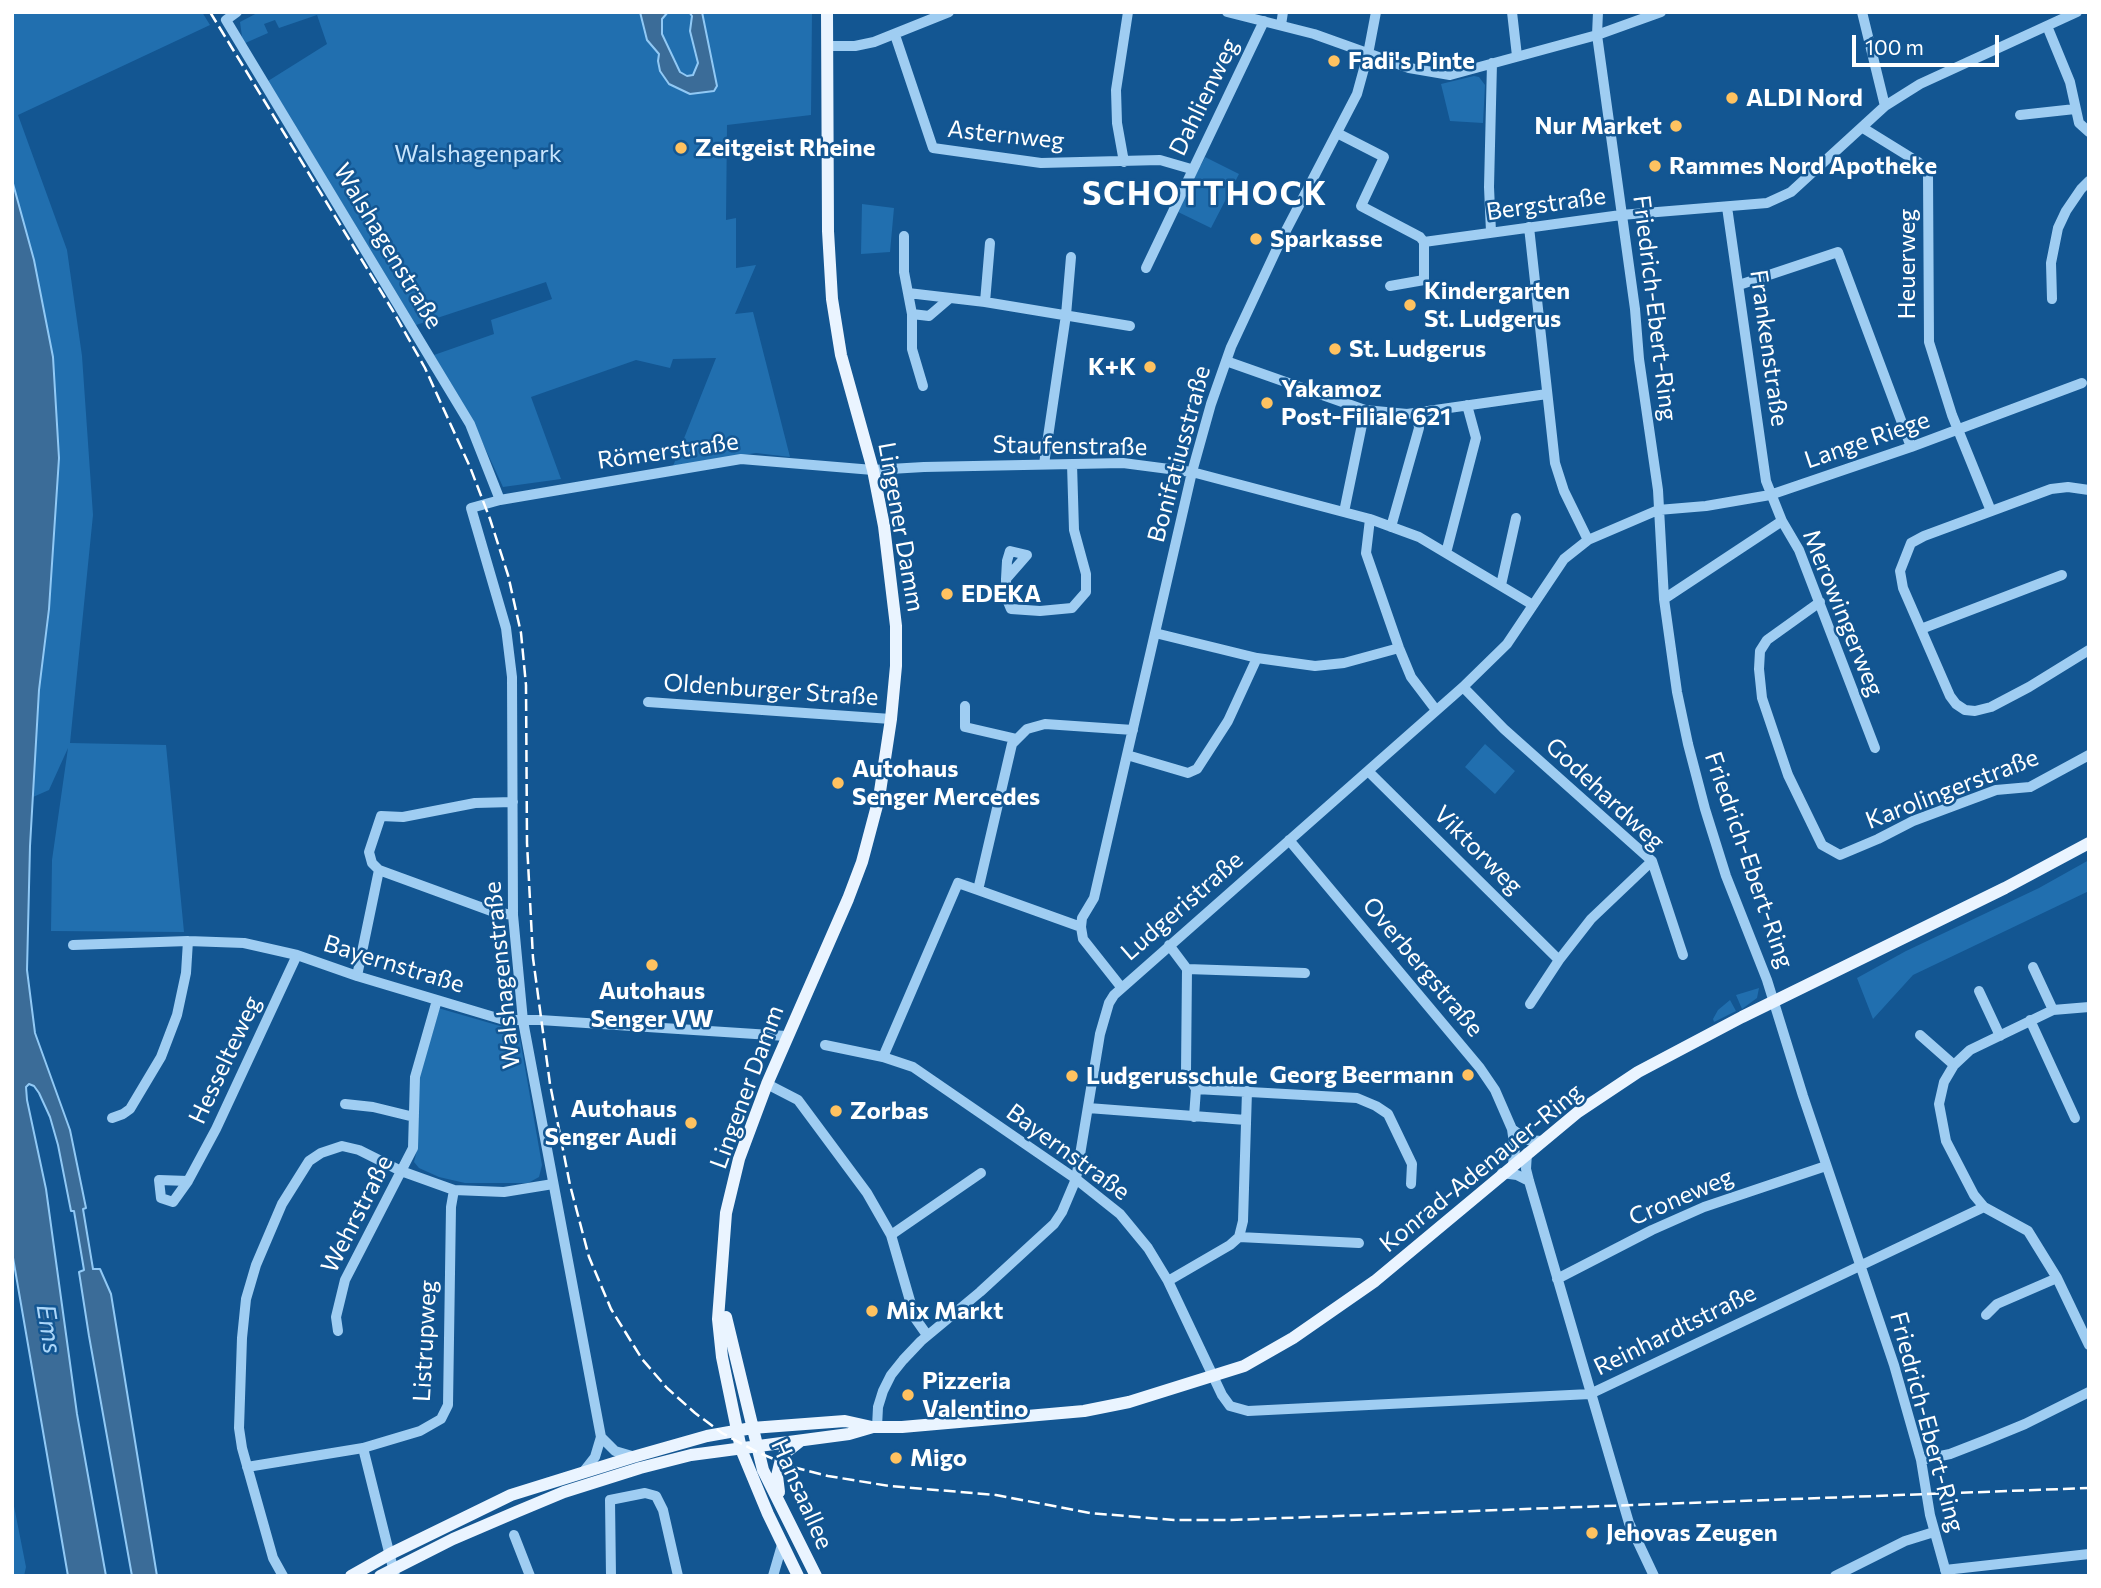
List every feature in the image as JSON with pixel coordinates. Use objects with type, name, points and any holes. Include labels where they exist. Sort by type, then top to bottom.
[{"type":"main road","name":"Lingener Damm","points":[[737,1430],[722,1357],[718,1319],[726,1213],[736,1172],[766,1084],[862,862],[879,798],[897,667],[897,626],[892,574],[873,470],[841,355],[832,299],[828,232],[828,12]]},
{"type":"main road","name":"Konrad-Adenauer-Ring","points":[[380,1576],[394,1572],[453,1539],[564,1492],[691,1455],[849,1434],[875,1427],[1084,1411],[1129,1402],[1244,1366],[1293,1338],[1376,1281],[1578,1112],[1638,1072],[2089,844]]},
{"type":"main road","name":"Lingener Damm","points":[[720,1275],[727,1328],[752,1428]]},
{"type":"main road","name":"Konrad-Adenauer-Ring","points":[[351,1576],[390,1554],[512,1495],[633,1457],[708,1436],[752,1428],[845,1421],[875,1427]]},
{"type":"main road","name":"Hansaallee","points":[[752,1428],[763,1470],[816,1576]]},
{"type":"main road","name":"Hansaallee","points":[[737,1430],[741,1449],[798,1576]]},
{"type":"main road","points":[[781,1506],[778,1471],[785,1453],[800,1441]]},
{"type":"street","name":"Walshagenstraße","points":[[237,12],[226,20],[470,424],[499,500]]},
{"type":"street","points":[[828,46],[855,46],[895,34],[949,12]]},
{"type":"street","points":[[1124,162],[1117,123],[1116,90],[1128,12]]},
{"type":"street","points":[[1227,12],[1281,24],[1409,68],[1450,75],[1597,35],[1661,12]]},
{"type":"street","points":[[1281,24],[1283,12]]},
{"type":"street","name":"Bonifatiusstraße","points":[[1081,927],[1082,918],[1094,898],[1192,472],[1226,361],[1255,293],[1357,95],[1376,12]]},
{"type":"street","points":[[1512,12],[1517,56]]},
{"type":"street","name":"Friedrich-Ebert-Ring","points":[[1598,12],[1597,35],[1658,490],[1664,599],[1680,708],[1705,809],[1733,895],[1767,980],[1826,1166],[1894,1365],[1921,1460],[1930,1515],[1946,1573]]},
{"type":"street","points":[[1862,12],[1885,106]]},
{"type":"street","name":"Bergstraße","points":[[1424,242],[1621,215],[1767,203],[1791,192],[1885,106],[1920,84],[2077,12]]},
{"type":"street","name":"Dahlienweg","points":[[1146,268],[1264,21]]},
{"type":"street","points":[[2047,26],[2070,82],[2079,123],[2089,132]]},
{"type":"street","name":"Asternweg","points":[[895,34],[933,148],[1041,163],[1160,160],[1191,169]]},
{"type":"street","points":[[1490,232],[1492,63]]},
{"type":"street","points":[[2020,115],[2075,109]]},
{"type":"street","name":"Heuerweg","points":[[1863,128],[1917,162],[1928,174],[1929,342],[1958,430]]},
{"type":"street","points":[[1337,133],[1384,157],[1361,206],[1420,237],[1424,242],[1424,280],[1391,286]]},
{"type":"street","points":[[2052,299],[2052,263],[2058,228],[2066,211],[2089,181]]},
{"type":"street","name":"Frankenstraße","points":[[1727,207],[1770,495]]},
{"type":"street","points":[[1529,227],[1555,463],[1563,491],[1588,540]]},
{"type":"street","points":[[904,236],[904,272],[912,314],[912,349],[923,386]]},
{"type":"street","points":[[985,302],[990,243]]},
{"type":"street","points":[[1739,285],[1838,253],[1911,447]]},
{"type":"street","points":[[1044,464],[1066,315],[1071,257]]},
{"type":"street","points":[[908,293],[985,302],[1130,326]]},
{"type":"street","points":[[912,314],[929,316],[950,298]]},
{"type":"street","points":[[1226,361],[1365,410],[1407,414],[1547,394]]},
{"type":"street","name":"Lange Riege","points":[[1658,510],[1706,506],[1770,495],[1911,447],[2082,383]]},
{"type":"street","points":[[1446,553],[1476,438],[1467,405]]},
{"type":"street","points":[[1344,512],[1365,410]]},
{"type":"street","points":[[1391,527],[1419,428],[1417,413]]},
{"type":"street","points":[[1958,430],[1991,511]]},
{"type":"street","name":"Römerstraße","points":[[471,508],[499,500],[741,459],[873,470]]},
{"type":"street","name":"Staufenstraße","points":[[873,470],[1123,463],[1192,472],[1370,519],[1419,537],[1533,604]]},
{"type":"street","points":[[1006,579],[1006,597],[1011,609],[1040,611],[1072,608],[1086,592],[1086,574],[1074,530],[1072,464]]},
{"type":"street","points":[[2089,490],[2068,487],[2051,489],[1924,536],[1911,543],[1900,571],[1903,588],[1950,695],[1956,704],[1965,710],[1975,711],[1991,707],[2089,650]]},
{"type":"street","name":"Merowingerweg","points":[[1770,495],[1796,542],[1875,748]]},
{"type":"street","name":"Walshagenstraße","points":[[471,508],[506,628],[513,677],[513,915],[523,1021],[601,1437]]},
{"type":"street","name":"Ludgeristraße","points":[[875,1427],[878,1407],[891,1375],[927,1335],[980,1292],[1054,1224],[1069,1199],[1076,1179],[1103,1020],[1109,1003],[1121,987],[1463,687],[1507,644],[1564,559],[1588,540],[1658,510]]},
{"type":"street","points":[[1501,585],[1516,518]]},
{"type":"street","points":[[1370,519],[1366,553],[1411,677],[1436,710]]},
{"type":"street","points":[[1664,599],[1782,521]]},
{"type":"street","points":[[1921,629],[2062,575]]},
{"type":"street","name":"Karolingerstraße","points":[[1820,602],[1767,640],[1760,651],[1759,669],[1762,698],[1788,775],[1822,845],[1840,855],[1913,821],[1996,790],[2030,787],[2089,755]]},
{"type":"street","points":[[1155,633],[1257,658],[1315,667],[1344,663],[1399,648]]},
{"type":"street","points":[[1128,755],[1188,773],[1197,769],[1228,721],[1257,658]]},
{"type":"street","name":"Godehardweg","points":[[1463,687],[1504,729],[1652,861],[1683,955]]},
{"type":"street","name":"Oldenburger Straße","points":[[648,702],[891,719]]},
{"type":"street","points":[[965,706],[965,726],[1017,739]]},
{"type":"street","points":[[978,890],[1012,744],[1027,729],[1045,724],[1133,730]]},
{"type":"street","name":"Viktorweg","points":[[1368,771],[1559,960]]},
{"type":"street","points":[[513,802],[475,803],[403,817],[381,816],[369,852],[372,863],[379,870],[494,912],[513,915]]},
{"type":"street","name":"Overbergstraße","points":[[1289,840],[1480,1068],[1495,1090],[1511,1129],[1515,1150],[1513,1164]]},
{"type":"street","points":[[1530,1004],[1591,919],[1652,861]]},
{"type":"street","points":[[357,976],[379,870]]},
{"type":"street","points":[[883,1057],[958,883],[1081,927],[1083,939],[1121,987]]},
{"type":"street","points":[[112,1118],[130,1109],[161,1057],[177,1015],[186,973],[188,941]]},
{"type":"street","name":"Bayernstraße","points":[[73,945],[188,941],[244,943],[297,955],[504,1020],[786,1036]]},
{"type":"street","points":[[1170,945],[1187,969],[1186,1073],[1196,1089],[1194,1117]]},
{"type":"street","name":"Hesselteweg","points":[[188,1181],[216,1129],[297,955]]},
{"type":"street","points":[[2033,967],[2053,1010]]},
{"type":"street","points":[[1187,969],[1306,973]]},
{"type":"street","points":[[1979,992],[2000,1036]]},
{"type":"street","name":"Wehrstraße","points":[[338,1331],[336,1317],[345,1280],[413,1148],[415,1077],[437,1000]]},
{"type":"street","points":[[2089,1007],[2053,1010],[1970,1050],[1954,1065],[1944,1083],[1939,1104],[1946,1140],[1974,1195],[1984,1207],[2028,1231],[2057,1278],[2089,1345]]},
{"type":"street","points":[[2030,1020],[2074,1118]]},
{"type":"street","points":[[1920,1035],[1954,1065]]},
{"type":"street","name":"Bayernstraße","points":[[825,1045],[883,1057],[914,1067],[1076,1179],[1120,1214],[1148,1248],[1168,1281],[1213,1377]]},
{"type":"street","points":[[766,1084],[798,1100],[867,1193],[891,1235],[911,1306],[919,1325],[927,1335]]},
{"type":"street","points":[[1196,1089],[1357,1098],[1376,1106],[1388,1114],[1412,1164],[1411,1184]]},
{"type":"street","points":[[1168,1281],[1239,1237],[1243,1221],[1247,1091]]},
{"type":"street","points":[[345,1104],[373,1107],[414,1117]]},
{"type":"street","points":[[1088,1108],[1246,1120]]},
{"type":"street","points":[[1511,1129],[1527,1140],[1542,1141]]},
{"type":"street","points":[[283,1576],[273,1558],[247,1467],[239,1428],[246,1299],[256,1265],[282,1204],[309,1161],[321,1153],[342,1146],[359,1150],[401,1171],[454,1190],[504,1192],[553,1184]]},
{"type":"street","points":[[1527,1153],[1526,1169],[1529,1181],[1590,1394],[1629,1523],[1654,1576]]},
{"type":"street","name":"Croneweg","points":[[1557,1279],[1652,1230],[1704,1207],[1826,1166]]},
{"type":"street","points":[[891,1235],[981,1173]]},
{"type":"street","points":[[1502,1173],[1517,1175],[1529,1181]]},
{"type":"street","name":"Listrupweg","points":[[247,1467],[363,1448],[420,1431],[441,1419],[448,1405],[451,1208],[454,1190]]},
{"type":"street","name":"Reinhardtstraße","points":[[1213,1377],[1230,1406],[1248,1411],[1590,1394],[1984,1207]]},
{"type":"street","points":[[1239,1237],[1359,1243]]},
{"type":"street","points":[[1986,1315],[1997,1304],[2057,1278]]},
{"type":"street","points":[[1921,1460],[1950,1454],[1986,1440],[2089,1392]]},
{"type":"street","points":[[584,1471],[595,1457],[601,1437],[615,1451],[633,1457]]},
{"type":"street","points":[[363,1448],[394,1572]]},
{"type":"street","points":[[611,1576],[610,1500],[645,1493],[656,1496],[663,1510],[678,1576]]},
{"type":"street","points":[[1835,1576],[1905,1541],[1934,1532]]},
{"type":"street","points":[[514,1535],[530,1576]]},
{"type":"street","points":[[773,1576],[782,1545]]},
{"type":"street","points":[[1946,1573],[2089,1554]]},
{"type":"green space","points":[[12,12],[202,12],[210,25],[18,115],[67,250],[82,356],[93,515],[70,743],[166,745],[184,932],[51,931],[52,860],[68,748],[49,790],[33,797],[39,690],[49,609],[59,458],[53,357],[34,260],[12,180]]},
{"type":"green space","name":"Walshagenpark","points":[[259,12],[812,12],[811,115],[727,125],[726,220],[736,218],[736,268],[756,265],[735,314],[753,312],[790,457],[756,453],[673,466],[716,358],[673,359],[670,368],[636,360],[531,397],[561,479],[503,487],[473,422],[434,355],[494,334],[491,320],[552,299],[546,282],[416,325],[268,81],[327,44],[317,15],[279,28],[275,20],[264,24],[268,33],[243,44],[240,22]]},
{"type":"green space","points":[[1479,77],[1485,85],[1483,123],[1450,121],[1441,84]]},
{"type":"green space","points":[[1205,157],[1239,174],[1211,228],[1176,211],[1193,169],[1201,165]]},
{"type":"green space","points":[[862,204],[894,208],[890,252],[861,254]]},
{"type":"green space","points":[[1485,744],[1515,771],[1495,794],[1465,767]]},
{"type":"green space","points":[[2089,860],[2089,891],[1913,975],[1873,1019],[1857,978],[1906,951],[2039,888]]},
{"type":"green space","points":[[1759,988],[1757,998],[1742,1009],[1736,995]]},
{"type":"green space","points":[[1730,1000],[1736,1011],[1714,1022],[1718,1010]]},
{"type":"green space","points":[[438,1008],[514,1030],[520,1039],[542,1165],[539,1177],[528,1183],[465,1183],[439,1177],[419,1168],[414,1162],[417,1150],[419,1079]]},
{"type":"green space","points":[[12,1496],[26,1567],[24,1576],[12,1576]]},
{"type":"water","points":[[640,12],[668,12],[662,19],[662,34],[680,72],[687,76],[693,75],[698,63],[690,31],[692,16],[689,12],[702,12],[717,86],[714,91],[690,94],[669,84],[660,71],[659,54],[647,40]]},
{"type":"water","name":"Ems","points":[[12,180],[34,260],[53,357],[59,458],[49,609],[39,690],[30,846],[27,970],[35,1033],[70,1130],[86,1208],[83,1209],[93,1269],[100,1269],[111,1294],[157,1576],[132,1576],[89,1336],[79,1272],[84,1270],[74,1211],[71,1211],[50,1117],[39,1093],[29,1084],[26,1087],[27,1100],[46,1189],[77,1414],[106,1576],[68,1576],[12,1252]]},
{"type":"railway","points":[[210,12],[425,368],[470,467],[490,519],[508,575],[521,633],[526,685],[527,843],[533,958],[550,1084],[570,1185],[589,1257],[611,1309],[642,1359],[667,1388],[695,1413],[722,1433],[757,1452],[793,1467],[828,1476],[889,1486],[996,1495],[1090,1513],[1174,1520],[2089,1488]]},
{"type":"place","name":"Fadi's Pinte","points":[[1334,61]]},
{"type":"place","name":"ALDI Nord","points":[[1732,98]]},
{"type":"place","name":"Nur Market","points":[[1676,126]]},
{"type":"place","name":"Zeitgeist Rheine","points":[[681,148]]},
{"type":"place","name":"Rammes Nord Apotheke","points":[[1655,166]]},
{"type":"place","name":"Sparkasse","points":[[1256,239]]},
{"type":"place","name":"Kindergarten St. Ludgerus","points":[[1410,305]]},
{"type":"place","name":"St. Ludgerus","points":[[1335,349]]},
{"type":"place","name":"K+K","points":[[1150,367]]},
{"type":"place","name":"Yakamoz Post-Filiale 621","points":[[1267,403]]},
{"type":"place","name":"EDEKA","points":[[947,594]]},
{"type":"place","name":"Autohaus Senger Mercedes","points":[[838,783]]},
{"type":"place","name":"Autohaus Senger VW","points":[[652,965]]},
{"type":"place","name":"Georg Beermann","points":[[1468,1075]]},
{"type":"place","name":"Ludgerusschule","points":[[1072,1076]]},
{"type":"place","name":"Zorbas","points":[[836,1111]]},
{"type":"place","name":"Autohaus Senger Audi","points":[[691,1123]]},
{"type":"place","name":"Mix Markt","points":[[872,1311]]},
{"type":"place","name":"Pizzeria Valentino","points":[[908,1395]]},
{"type":"place","name":"Migo","points":[[896,1458]]},
{"type":"place","name":"Jehovas Zeugen","points":[[1592,1533]]},
{"type":"district","name":"SCHOTTHOCK","points":[[1205,194]]}]
